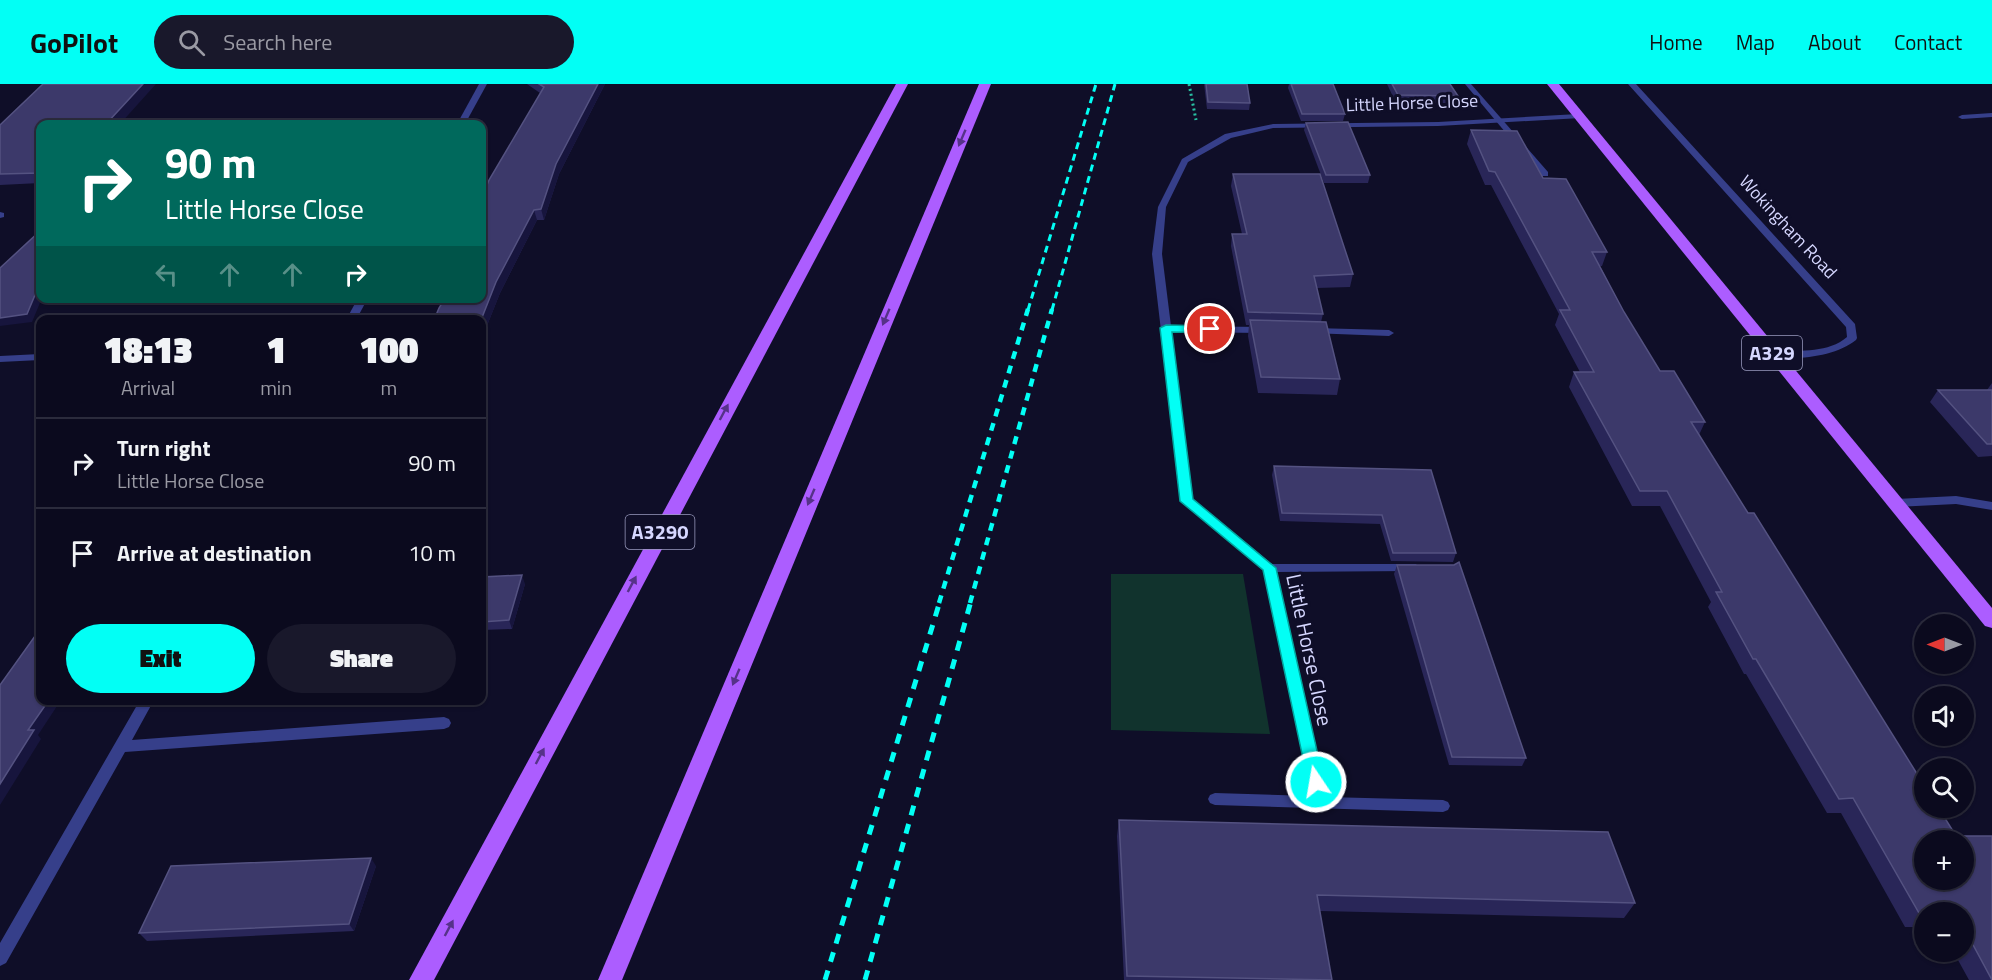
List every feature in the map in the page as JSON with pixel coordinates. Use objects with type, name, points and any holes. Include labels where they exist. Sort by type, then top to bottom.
[{"type":"main road","name":"A3290","points":[[421,980],[902,84]]},
{"type":"main road","points":[[610,980],[985,84]]},
{"type":"main road","name":"A329","points":[[1553,84],[1992,621]]},
{"type":"street","points":[[463,120],[483,84]]},
{"type":"street","name":"Wokingham Road","points":[[1632,84],[1851,326],[1852,338],[1846,345],[1824,351],[1773,354]]},
{"type":"street","name":"Little Horse Close","points":[[1468,85],[1545,174]]},
{"type":"street","points":[[1962,117],[1992,115]]},
{"type":"street","name":"Little Horse Close","points":[[1321,803],[1269,568],[1187,501],[1157,254],[1162,207],[1185,161],[1228,136],[1272,126],[1438,124],[1498,118],[1578,116]]},
{"type":"street","points":[[1166,328],[1272,330]]},
{"type":"street","points":[[1307,331],[1389,333]]},
{"type":"street","points":[[0,359],[36,357]]},
{"type":"street","points":[[1896,503],[1956,500],[1992,506]]},
{"type":"street","points":[[1269,568],[1428,567]]},
{"type":"street","points":[[0,958],[144,705]]},
{"type":"street","points":[[123,746],[444,723]]},
{"type":"street","points":[[1215,799],[1443,806]]},
{"type":"green space","points":[[1111,574],[1243,574],[1270,734],[1111,730]]},
{"type":"building","points":[[43,84],[143,84],[110,120],[36,120],[36,173],[0,174],[0,125]]},
{"type":"building","points":[[539,84],[598,84],[556,164],[541,209],[534,210],[496,282],[483,315],[436,315],[442,303],[486,303],[486,188],[544,87]]},
{"type":"building","points":[[1206,84],[1247,84],[1250,103],[1208,102]]},
{"type":"building","points":[[1291,84],[1333,84],[1345,114],[1302,114]]},
{"type":"building","points":[[1392,84],[1450,84],[1458,96],[1398,95]]},
{"type":"building","points":[[1348,122],[1370,175],[1326,175],[1306,123]]},
{"type":"building","points":[[1471,130],[1517,131],[1543,178],[1566,179],[1607,252],[1592,252],[1624,312],[1660,371],[1674,371],[1705,422],[1691,422],[1748,513],[1754,513],[1914,769],[1914,818],[1945,818],[1952,830],[1914,830],[1914,890],[1974,890],[1974,836],[1992,836],[1992,980],[1974,947],[1974,902],[1914,902],[1914,904],[1853,798],[1839,799],[1756,659],[1753,659],[1716,592],[1722,592],[1667,491],[1640,491],[1574,372],[1594,372],[1560,310],[1570,310],[1495,172],[1489,171]]},
{"type":"building","points":[[1233,174],[1320,174],[1353,274],[1314,276],[1323,314],[1248,312],[1232,234],[1247,234]]},
{"type":"building","points":[[36,235],[36,293],[27,314],[0,318],[0,268]]},
{"type":"building","points":[[1250,320],[1326,322],[1340,379],[1261,377]]},
{"type":"building","points":[[1938,390],[1992,390],[1992,444],[1987,444]]},
{"type":"building","points":[[1274,466],[1431,470],[1456,553],[1393,553],[1382,515],[1282,513]]},
{"type":"building","points":[[1459,562],[1526,758],[1452,757],[1397,565],[1454,565]]},
{"type":"building","points":[[522,575],[509,620],[486,622],[486,577]]},
{"type":"building","points":[[36,635],[36,705],[46,705],[28,730],[34,730],[0,784],[0,685]]},
{"type":"building","points":[[1119,820],[1608,832],[1635,903],[1317,895],[1332,980],[1127,976]]},
{"type":"building","points":[[371,858],[349,924],[139,933],[171,866]]},
{"type":"railway","points":[[1028,310],[1096,84]]},
{"type":"railway","points":[[1052,310],[1115,84]]},
{"type":"railway","points":[[939,603],[1028,309]]},
{"type":"railway","points":[[970,603],[1052,309]]},
{"type":"railway","points":[[825,980],[940,601]]},
{"type":"railway","points":[[865,980],[971,601]]},
{"type":"route","points":[[1210,329],[1166,328],[1187,501],[1269,568],[1316,782]]}]
